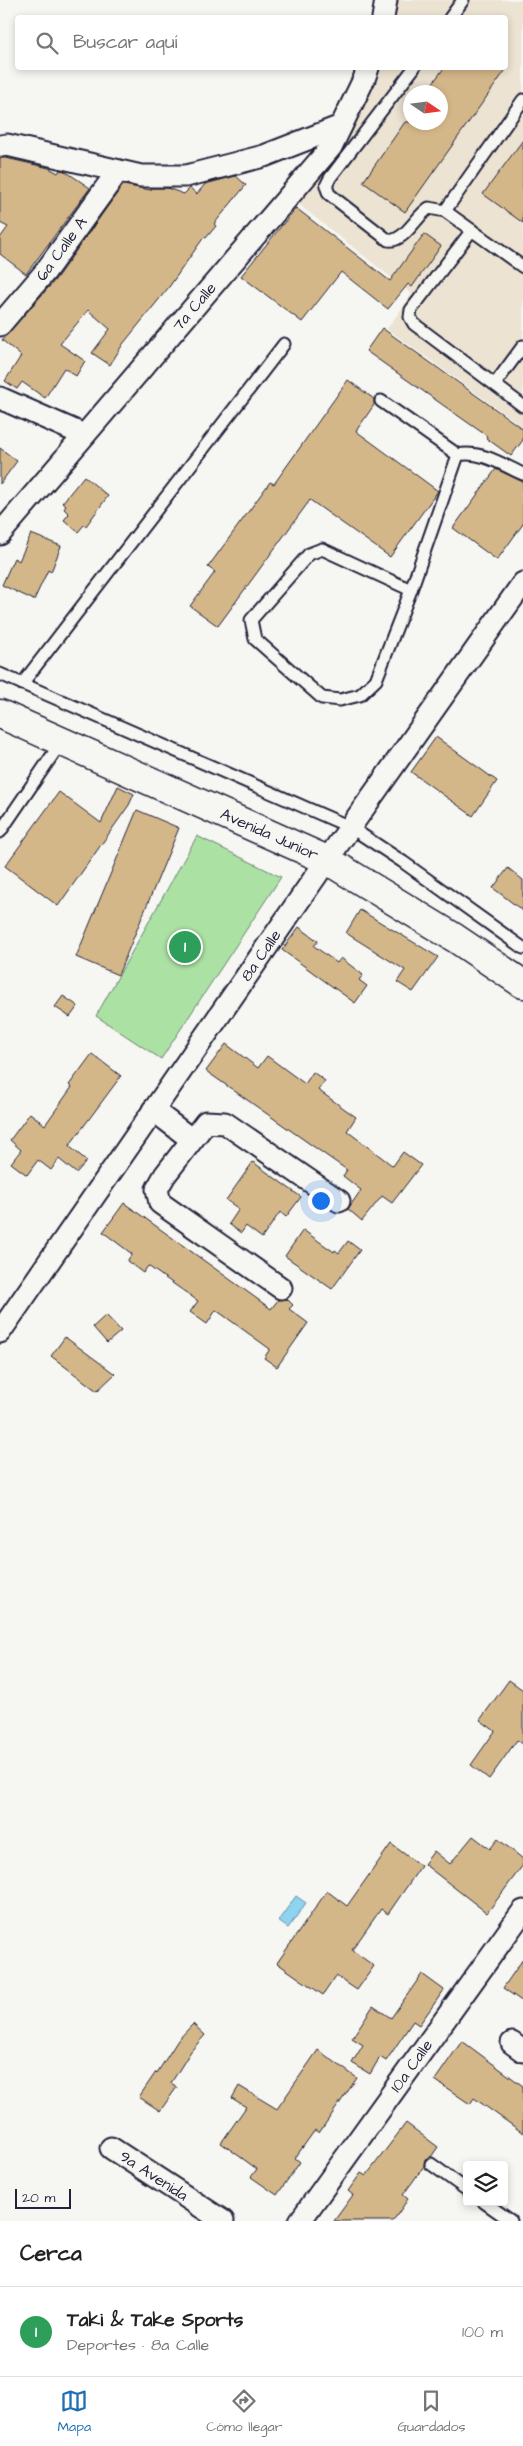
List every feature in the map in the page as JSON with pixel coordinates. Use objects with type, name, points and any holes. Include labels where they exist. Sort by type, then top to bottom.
[{"type":"main road","name":"Avenida Junior","points":[[0,714],[327,860],[454,938],[523,984]]},
{"type":"street","points":[[384,15],[386,0]]},
{"type":"street","name":"7a Calle","points":[[0,534],[331,147],[367,70]]},
{"type":"street","points":[[3,145],[140,176],[186,176],[264,156],[341,126]]},
{"type":"street","name":"6a Calle A","points":[[0,324],[45,272],[118,171]]},
{"type":"street","points":[[0,398],[84,434]]},
{"type":"street","name":"8a Calle","points":[[0,1332],[350,827],[523,583]]},
{"type":"street","points":[[153,1110],[191,1139]]},
{"type":"street","points":[[281,1288],[160,1203],[157,1190],[164,1175],[206,1122],[225,1123],[339,1201]]},
{"type":"street","name":"10a Calle","points":[[300,2221],[523,1911]]},
{"type":"street","name":"9a Avenida","points":[[111,2148],[223,2221]]},
{"type":"lane","points":[[452,15],[463,0]]},
{"type":"lane","points":[[412,70],[330,178],[326,186],[329,194],[388,240],[394,241],[400,238],[420,213],[429,208],[445,211],[523,267]]},
{"type":"lane","points":[[445,211],[523,100]]},
{"type":"lane","points":[[472,230],[411,310],[410,317],[414,324],[523,406]]},
{"type":"lane","points":[[22,684],[284,344]]},
{"type":"lane","points":[[495,384],[523,346]]},
{"type":"lane","points":[[381,400],[458,455],[469,453],[484,456],[523,474]]},
{"type":"lane","points":[[411,590],[322,549],[309,554],[251,620],[255,639],[322,698],[340,700],[360,695],[376,680],[411,590],[458,455]]},
{"type":"lane","points":[[0,674],[350,827],[403,862],[523,948]]},
{"type":"lane","points":[[0,832],[62,741]]},
{"type":"lane","points":[[431,2164],[463,2187]]},
{"type":"lane","points":[[490,2206],[511,2221]]},
{"type":"shaded area","points":[[392,0],[523,0],[523,427],[387,329],[412,294],[297,203],[370,70],[508,70],[508,15],[389,15]]},
{"type":"green space","points":[[197,836],[281,877],[161,1059],[96,1016]]},
{"type":"water","points":[[296,1896],[306,1903],[288,1928],[278,1921]]},
{"type":"building","points":[[442,70],[506,70],[405,212],[363,182],[403,125],[403,130],[448,130],[448,85],[431,85]]},
{"type":"building","points":[[523,140],[523,223],[483,194]]},
{"type":"building","points":[[0,158],[49,168],[58,173],[60,170],[65,171],[90,188],[26,274],[0,254],[0,238],[8,227],[0,223]]},
{"type":"building","points":[[236,176],[246,185],[214,224],[216,226],[206,238],[204,237],[169,287],[123,344],[110,365],[92,353],[110,329],[88,310],[60,344],[85,361],[76,376],[64,368],[45,398],[22,382],[17,389],[5,381],[21,356],[2,340],[55,280],[123,185],[151,190],[151,188],[167,188],[184,194],[190,188],[197,194],[205,184]]},
{"type":"building","points":[[296,208],[390,281],[424,234],[441,246],[412,287],[408,284],[388,309],[341,272],[302,322],[241,276]]},
{"type":"building","points":[[382,328],[523,429],[523,440],[511,456],[486,438],[487,436],[366,351]]},
{"type":"building","points":[[348,380],[374,399],[374,405],[356,431],[438,491],[390,557],[310,500],[218,626],[190,606],[215,572],[208,567],[270,482],[274,484]]},
{"type":"building","points":[[0,448],[17,461],[0,484]]},
{"type":"building","points":[[496,469],[523,482],[523,524],[497,560],[453,528]]},
{"type":"building","points":[[84,476],[108,496],[86,526],[84,525],[78,532],[64,520],[69,514],[64,509],[66,506],[62,503]]},
{"type":"building","points":[[31,534],[61,546],[51,572],[48,570],[34,600],[2,585],[14,558],[19,561]]},
{"type":"building","points":[[436,737],[497,781],[473,816],[411,772]]},
{"type":"building","points":[[118,786],[134,794],[129,805],[58,906],[5,866],[59,792],[101,823]]},
{"type":"building","points":[[137,810],[179,828],[118,975],[76,957]]},
{"type":"building","points":[[508,868],[523,880],[523,911],[493,888]]},
{"type":"building","points":[[360,910],[438,957],[413,992],[397,982],[405,970],[346,933]]},
{"type":"building","points":[[299,927],[318,941],[314,946],[337,963],[341,958],[363,975],[359,980],[367,986],[355,1003],[282,950]]},
{"type":"building","points":[[63,996],[78,1006],[70,1017],[55,1007]]},
{"type":"building","points":[[226,1044],[258,1068],[267,1056],[305,1084],[313,1072],[325,1081],[318,1090],[356,1117],[347,1131],[393,1166],[403,1152],[421,1165],[392,1203],[382,1196],[362,1221],[348,1209],[361,1190],[343,1176],[347,1170],[206,1071]]},
{"type":"building","points":[[92,1054],[121,1076],[69,1146],[87,1161],[76,1173],[59,1159],[51,1170],[38,1160],[27,1175],[11,1163],[21,1150],[10,1140],[30,1113],[45,1125],[72,1087],[69,1085]]},
{"type":"building","points":[[253,1162],[301,1197],[286,1217],[280,1212],[262,1238],[246,1226],[241,1233],[229,1224],[239,1209],[226,1200]]},
{"type":"building","points":[[124,1203],[271,1309],[278,1300],[287,1299],[293,1305],[289,1309],[308,1323],[277,1367],[264,1358],[270,1349],[216,1310],[207,1324],[190,1312],[198,1301],[148,1266],[143,1273],[127,1261],[132,1254],[103,1232]]},
{"type":"building","points":[[303,1230],[334,1252],[335,1250],[339,1253],[348,1241],[360,1250],[332,1289],[285,1256]]},
{"type":"building","points":[[106,1315],[121,1331],[107,1343],[93,1327]]},
{"type":"building","points":[[65,1337],[115,1374],[97,1391],[51,1356]]},
{"type":"building","points":[[509,1680],[523,1690],[523,1744],[517,1740],[489,1779],[471,1765],[495,1731],[480,1720]]},
{"type":"building","points":[[473,1836],[490,1849],[498,1839],[523,1859],[523,1865],[487,1913],[424,1864],[434,1851],[450,1864]]},
{"type":"building","points":[[391,1844],[421,1866],[388,1914],[381,1909],[352,1950],[374,1966],[357,1990],[336,1976],[323,1995],[277,1963],[327,1891],[347,1906]]},
{"type":"building","points":[[523,1959],[523,2002],[503,1988]]},
{"type":"building","points":[[422,1974],[444,1990],[419,2025],[413,2021],[386,2061],[380,2057],[370,2074],[352,2063],[363,2045],[352,2038],[373,2006],[391,2018]]},
{"type":"building","points":[[193,2024],[205,2035],[191,2051],[171,2083],[177,2087],[160,2111],[139,2097],[178,2040]]},
{"type":"building","points":[[462,2041],[523,2086],[523,2133],[474,2098],[470,2104],[435,2080]]},
{"type":"building","points":[[318,2050],[357,2078],[319,2133],[315,2130],[295,2158],[300,2162],[277,2195],[251,2177],[257,2169],[221,2143],[246,2107],[232,2098],[239,2086],[277,2109]]},
{"type":"building","points":[[406,2123],[438,2147],[431,2157],[425,2159],[424,2166],[403,2195],[408,2199],[393,2221],[334,2221],[353,2195],[348,2191],[361,2173],[366,2176]]},
{"type":"place","name":"Taki & Take Sports","points":[[185,947]]}]
